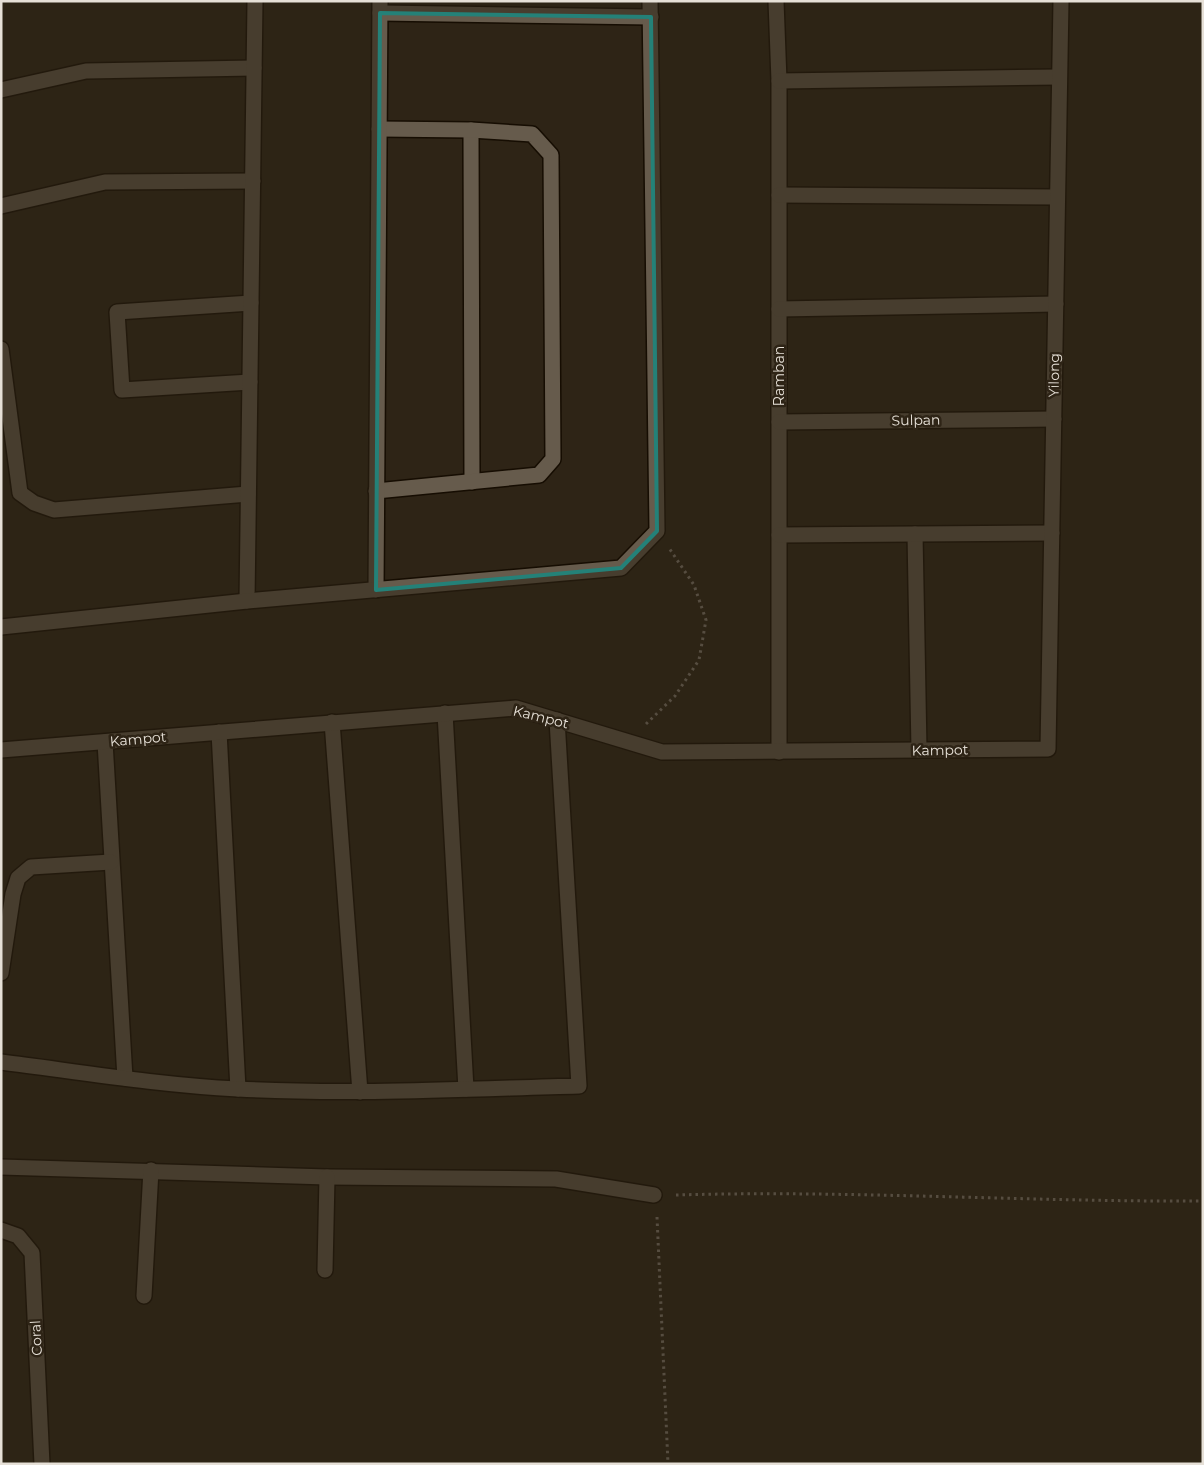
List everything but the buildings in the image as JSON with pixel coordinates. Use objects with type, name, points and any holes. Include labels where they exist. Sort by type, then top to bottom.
[{"type":"street","points":[[247,602],[255,1]]},
{"type":"street","points":[[1,627],[247,602],[621,568],[657,531],[650,1]]},
{"type":"street","name":"Ramban","points":[[776,1],[779,81],[779,752]]},
{"type":"street","name":"Yilong","points":[[1048,749],[1061,1]]},
{"type":"street","points":[[376,590],[380,7],[650,17]]},
{"type":"street","points":[[1,90],[86,72],[254,68]]},
{"type":"street","points":[[779,81],[1059,77]]},
{"type":"street","points":[[376,491],[539,475],[553,459],[550,155],[532,134],[472,130],[379,129]]},
{"type":"street","points":[[472,130],[472,482]]},
{"type":"street","points":[[1,206],[105,182],[252,181]]},
{"type":"street","points":[[779,195],[1058,197]]},
{"type":"street","points":[[250,382],[122,390],[117,312],[251,303]]},
{"type":"street","points":[[779,309],[1056,304]]},
{"type":"street","points":[[1,349],[20,493],[34,503],[54,510],[248,494]]},
{"type":"street","name":"Sulpan","points":[[779,422],[1054,419]]},
{"type":"street","points":[[779,535],[1052,533]]},
{"type":"street","points":[[915,534],[919,750]]},
{"type":"street","name":"Kampot","points":[[1,750],[516,708],[662,752],[1048,749]]},
{"type":"street","points":[[445,713],[466,1089]]},
{"type":"street","points":[[1,1062],[125,1078],[238,1089],[360,1092],[578,1086],[557,720]]},
{"type":"street","points":[[332,722],[360,1092]]},
{"type":"street","points":[[219,732],[238,1089]]},
{"type":"street","points":[[105,742],[125,1078]]},
{"type":"street","points":[[1,973],[13,894],[18,878],[31,867],[112,862]]},
{"type":"street","points":[[1,1166],[327,1177],[556,1179],[654,1195]]},
{"type":"street","points":[[144,1296],[150,1170]]},
{"type":"street","points":[[325,1270],[327,1177]]},
{"type":"street","name":"Coral","points":[[1,1230],[18,1236],[32,1253],[42,1464]]},
{"type":"path","points":[[627,742],[675,696],[699,660],[706,620],[694,585],[657,531]]},
{"type":"path","points":[[668,1464],[658,1223],[654,1195],[753,1193],[1133,1202],[1203,1201]]},
{"type":"highlighted area","points":[[380,13],[651,17],[657,531],[621,568],[376,590]]}]
